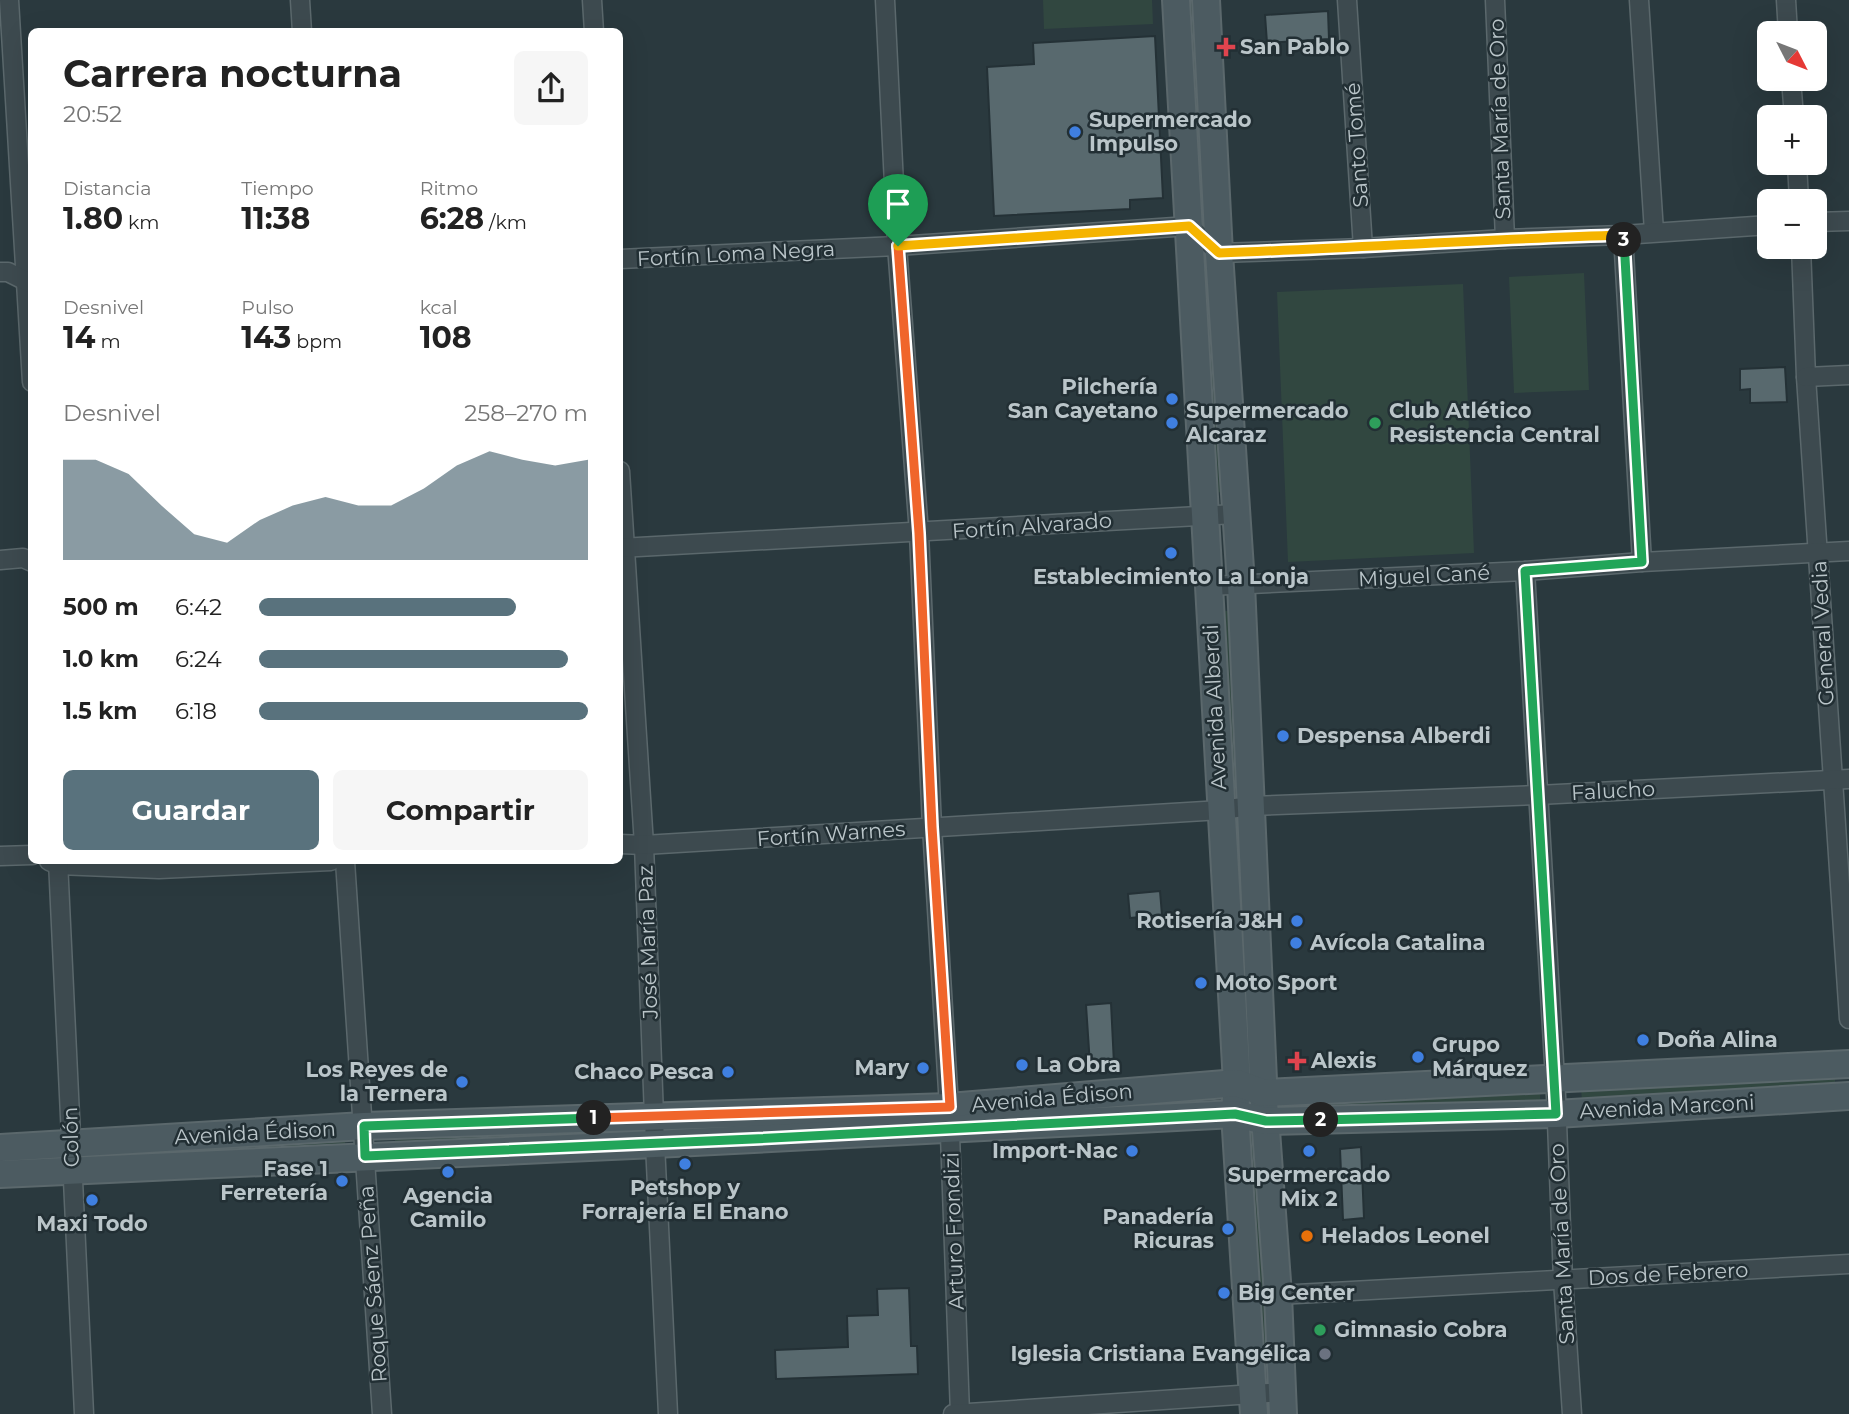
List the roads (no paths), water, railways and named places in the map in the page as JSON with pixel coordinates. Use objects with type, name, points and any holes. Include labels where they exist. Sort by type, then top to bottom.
[{"type":"main road","name":"Avenida Alberdi","points":[[1176,0],[1253,1404]]},
{"type":"main road","name":"Avenida Alberdi","points":[[1206,0],[1219,253],[1241,584],[1264,1093],[1283,1403]]},
{"type":"main road","name":"Avenida Marconi","points":[[1264,1093],[1849,1064]]},
{"type":"main road","name":"Avenida Édison","points":[[0,1174],[655,1144],[950,1118],[1237,1083],[1264,1093]]},
{"type":"main road","name":"Avenida Marconi","points":[[1235,1114],[1266,1121],[1556,1114],[1849,1096]]},
{"type":"main road","name":"Avenida Édison","points":[[0,1148],[364,1126],[654,1116],[950,1118],[1235,1114]]},
{"type":"street","points":[[9,0],[28,269]]},
{"type":"street","points":[[299,0],[302,28]]},
{"type":"street","points":[[592,0],[594,28]]},
{"type":"street","name":"Arturo Frondizi","points":[[885,0],[898,246],[919,533],[932,827],[950,1118],[960,1414]]},
{"type":"street","name":"Santo Tomé","points":[[1347,0],[1363,248]]},
{"type":"street","name":"Santa María de Oro","points":[[1495,0],[1505,239]]},
{"type":"street","points":[[1639,0],[1654,232]]},
{"type":"street","points":[[1786,0],[1787,21]]},
{"type":"street","points":[[1827,221],[1849,220]]},
{"type":"street","points":[[1189,226],[1219,253],[1623,235],[1757,226]]},
{"type":"street","name":"Fortín Loma Negra","points":[[623,259],[898,246],[1189,226]]},
{"type":"street","points":[[1623,235],[1642,562]]},
{"type":"street","name":"General Vedia","points":[[1801,259],[1806,377],[1819,553],[1841,780],[1849,1018]]},
{"type":"street","points":[[0,272],[8,272],[28,282]]},
{"type":"street","points":[[1806,377],[1849,375]]},
{"type":"street","name":"Fortín Alvarado","points":[[623,548],[1235,514]]},
{"type":"street","name":"Miguel Cané","points":[[1209,586],[1525,571],[1849,551]]},
{"type":"street","points":[[0,560],[23,558],[28,560]]},
{"type":"street","name":"José María Paz","points":[[623,562],[644,845],[668,1414]]},
{"type":"street","name":"Santa María de Oro","points":[[1525,571],[1572,1414]]},
{"type":"street","name":"Falucho","points":[[1251,806],[1841,780]]},
{"type":"street","name":"Fortín Warnes","points":[[623,844],[1221,810],[1251,806]]},
{"type":"street","points":[[0,856],[28,855]]},
{"type":"street","name":"Colón","points":[[55,864],[84,1414]]},
{"type":"street","points":[[85,864],[159,869],[266,864]]},
{"type":"street","name":"Roque Sáenz Peña","points":[[345,864],[382,1414]]},
{"type":"street","name":"Dos de Febrero","points":[[1278,1295],[1849,1264]]},
{"type":"street","points":[[953,1414],[1283,1403]]},
{"type":"place","name":"San Pablo","points":[[1226,47]]},
{"type":"place","name":"Supermercado Impulso","points":[[1075,132]]},
{"type":"place","name":"Pilchería San Cayetano","points":[[1172,399]]},
{"type":"place","name":"Supermercado Alcaraz","points":[[1172,423]]},
{"type":"place","name":"Club Atlético Resistencia Central","points":[[1375,423]]},
{"type":"place","name":"Establecimiento La Lonja","points":[[1171,553]]},
{"type":"place","name":"Despensa Alberdi","points":[[1283,736]]},
{"type":"place","name":"Rotisería J&H","points":[[1297,921]]},
{"type":"place","name":"Avícola Catalina","points":[[1296,943]]},
{"type":"place","name":"Moto Sport","points":[[1201,983]]},
{"type":"place","name":"Doña Alina","points":[[1643,1040]]},
{"type":"place","name":"Grupo Márquez","points":[[1418,1057]]},
{"type":"place","name":"Alexis","points":[[1297,1061]]},
{"type":"place","name":"La Obra","points":[[1022,1065]]},
{"type":"place","name":"Mary","points":[[923,1068]]},
{"type":"place","name":"Chaco Pesca","points":[[728,1072]]},
{"type":"place","name":"Los Reyes de la Ternera","points":[[462,1082]]},
{"type":"place","name":"Import-Nac","points":[[1132,1151]]},
{"type":"place","name":"Supermercado Mix 2","points":[[1309,1151]]},
{"type":"place","name":"Petshop y Forrajería El Enano","points":[[685,1164]]},
{"type":"place","name":"Agencia Camilo","points":[[448,1172]]},
{"type":"place","name":"Fase 1 Ferretería","points":[[342,1181]]},
{"type":"place","name":"Maxi Todo","points":[[92,1200]]},
{"type":"place","name":"Panadería Ricuras","points":[[1228,1229]]},
{"type":"place","name":"Helados Leonel","points":[[1307,1236]]},
{"type":"place","name":"Big Center","points":[[1224,1293]]},
{"type":"place","name":"Gimnasio Cobra","points":[[1320,1330]]},
{"type":"place","name":"Iglesia Cristiana Evangélica","points":[[1325,1354]]}]
